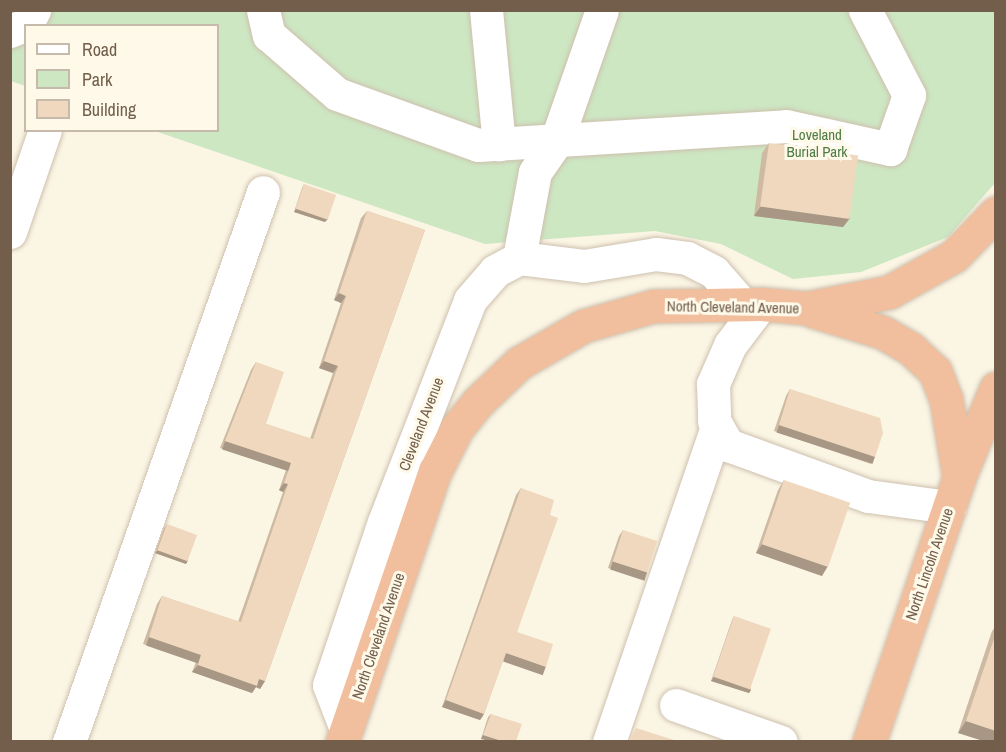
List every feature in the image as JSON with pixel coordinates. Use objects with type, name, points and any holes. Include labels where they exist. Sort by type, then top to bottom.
[{"type":"highway","name":"North Cleveland Avenue","points":[[344,735],[435,471],[457,428],[477,402],[519,363],[584,326],[654,306],[751,304],[807,308],[889,292],[924,275],[954,256],[996,213]]},
{"type":"highway","points":[[807,308],[882,332],[911,349],[935,370],[946,399],[954,492]]},
{"type":"highway","name":"North Lincoln Avenue","points":[[869,741],[954,492],[996,388]]},
{"type":"street","points":[[27,24],[34,10]]},
{"type":"street","points":[[263,10],[269,34],[337,94],[478,145],[556,142],[786,126],[890,149],[909,95],[865,10]]},
{"type":"street","points":[[486,10],[499,144]]},
{"type":"street","points":[[602,10],[556,142],[535,172],[519,258],[584,266],[656,254],[687,258],[714,272],[751,304],[712,384],[717,427],[728,445],[868,495],[954,492]]},
{"type":"street","points":[[10,31],[24,25]]},
{"type":"street","points":[[10,232],[44,132]]},
{"type":"street","points":[[69,741],[263,192]]},
{"type":"street","name":"Cleveland Avenue","points":[[344,735],[329,685],[384,522],[470,300],[495,271],[519,258]]},
{"type":"street","points":[[609,741],[717,427]]},
{"type":"street","points":[[676,705],[781,741]]},
{"type":"green space","name":"Loveland Burial Park","points":[[11,11],[995,11],[995,183],[948,237],[861,272],[793,279],[721,244],[655,231],[485,244],[158,132],[219,132],[219,24],[24,24],[24,86],[11,81]]},
{"type":"building","points":[[769,143],[858,156],[849,219],[760,206]]},
{"type":"building","points":[[304,184],[336,195],[328,220],[296,209]]},
{"type":"building","points":[[367,211],[425,230],[265,681],[259,679],[257,686],[198,665],[201,655],[149,637],[162,596],[241,622],[288,484],[284,483],[291,463],[225,441],[256,362],[284,372],[266,424],[313,439],[338,366],[324,361],[346,296],[339,293]]},
{"type":"building","points":[[790,389],[880,418],[883,433],[875,457],[779,425]]},
{"type":"building","points":[[784,480],[850,503],[828,567],[762,544]]},
{"type":"building","points":[[521,488],[554,500],[550,515],[558,518],[517,632],[553,644],[546,667],[506,653],[484,714],[446,700]]},
{"type":"building","points":[[167,524],[197,535],[187,561],[157,550]]},
{"type":"building","points":[[623,530],[657,541],[647,573],[613,561]]},
{"type":"building","points":[[734,616],[771,629],[750,689],[713,677]]},
{"type":"building","points":[[996,633],[996,731],[966,721]]},
{"type":"building","points":[[491,714],[522,724],[516,741],[502,741],[483,735]]},
{"type":"building","points":[[636,728],[677,741],[629,741]]}]
